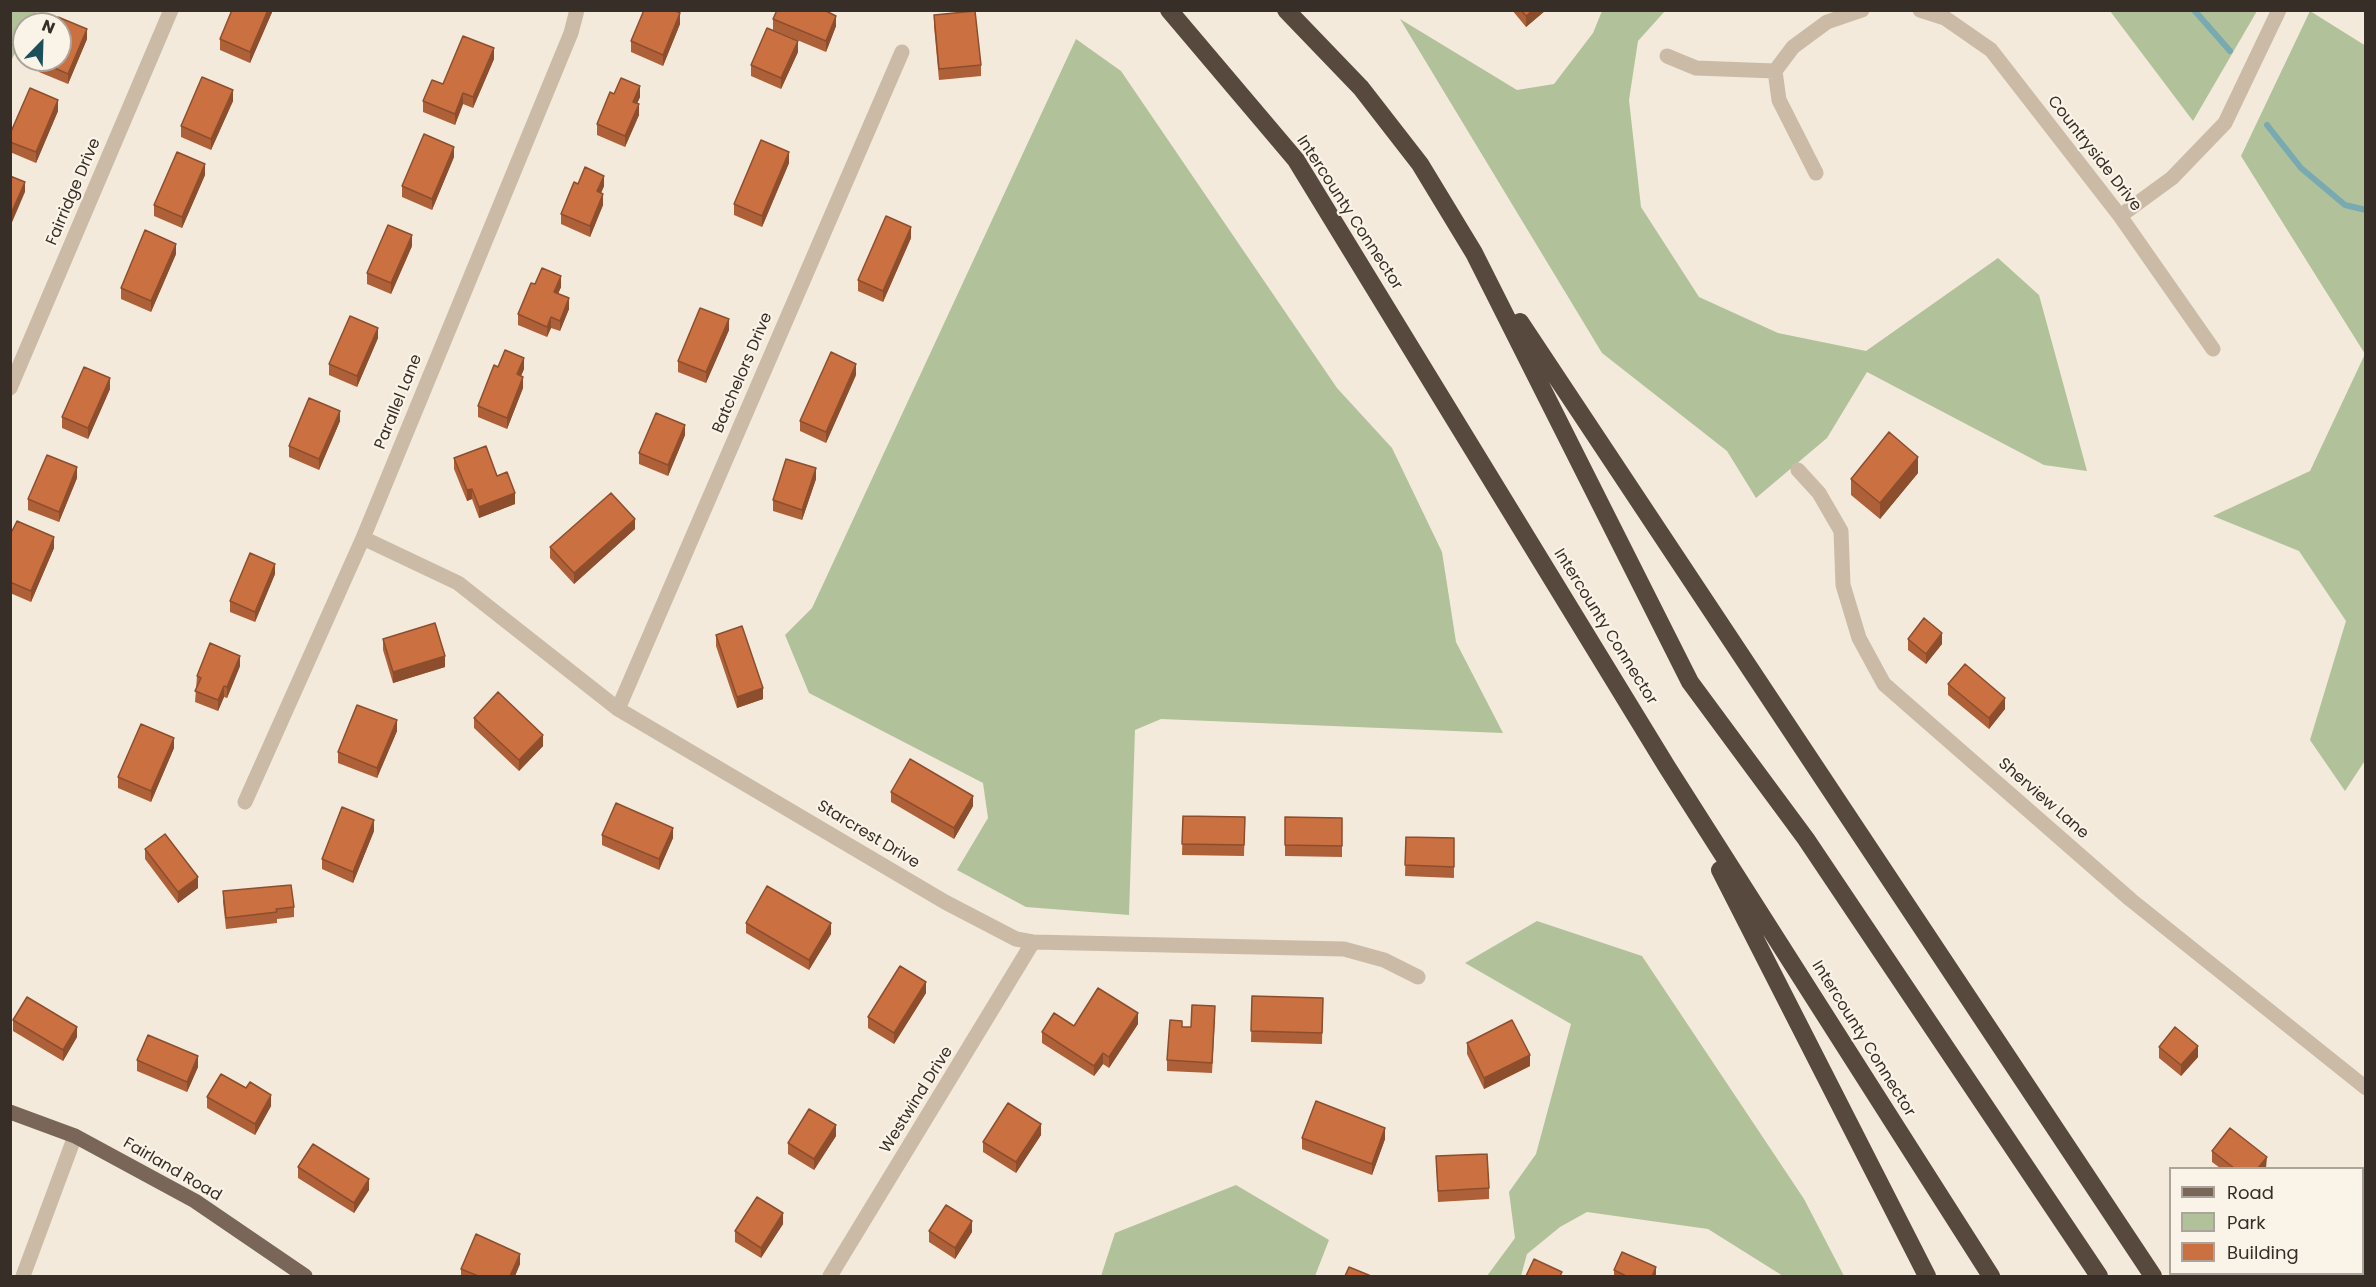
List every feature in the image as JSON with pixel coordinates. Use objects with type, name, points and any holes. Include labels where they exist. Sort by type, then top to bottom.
[{"type":"highway","name":"Intercounty Connector","points":[[1169,10],[1296,160],[1667,767],[1991,1276]]},
{"type":"highway","points":[[1286,10],[1361,87],[1420,164],[1474,253],[2153,1276]]},
{"type":"highway","points":[[1474,253],[1690,682],[1806,839],[2099,1276]]},
{"type":"highway","points":[[1667,767],[1928,1276]]},
{"type":"main road","name":"Fairland Road","points":[[10,1112],[75,1136],[195,1201],[305,1276]]},
{"type":"street","name":"Fairridge Drive","points":[[10,388],[171,10]]},
{"type":"street","name":"Parallel Lane","points":[[245,802],[363,538],[570,33],[577,10]]},
{"type":"street","points":[[1816,173],[1779,99],[1775,70],[1793,47],[1827,22],[1862,10]]},
{"type":"street","name":"Countryside Drive","points":[[1920,10],[1945,18],[1991,50],[2121,216],[2213,349]]},
{"type":"street","points":[[2121,216],[2172,178],[2225,123],[2279,10]]},
{"type":"street","name":"Batchelors Drive","points":[[618,709],[902,52]]},
{"type":"street","points":[[1667,56],[1696,68],[1775,70]]},
{"type":"street","name":"Sherview Lane","points":[[1797,470],[1819,493],[1841,531],[1843,585],[1859,638],[1884,684],[2131,900],[2366,1088]]},
{"type":"street","name":"Starcrest Drive","points":[[363,538],[458,582],[618,709],[945,902],[1016,939],[1034,942],[1344,949],[1384,960],[1418,977]]},
{"type":"street","name":"Westwind Drive","points":[[830,1276],[1034,942]]},
{"type":"street","points":[[23,1276],[75,1136]]},
{"type":"green space","points":[[11,10],[37,11],[12,12],[11,61]]},
{"type":"green space","points":[[1602,11],[1665,11],[1638,41],[1629,100],[1641,207],[1699,297],[1778,333],[1866,351],[1998,258],[2039,295],[2087,471],[2044,465],[1867,372],[1827,438],[1756,498],[1727,451],[1602,353],[1400,19],[1517,90],[1554,84],[1593,33]]},
{"type":"green space","points":[[2110,11],[2257,11],[2193,121]]},
{"type":"green space","points":[[2310,11],[2366,46],[2366,759],[2345,791],[2310,740],[2346,621],[2299,551],[2213,516],[2310,471],[2365,354],[2241,156]]},
{"type":"green space","points":[[1076,39],[1121,71],[1337,388],[1392,448],[1442,552],[1456,642],[1503,733],[1161,719],[1135,730],[1129,915],[1026,907],[957,870],[988,818],[983,783],[809,693],[785,635],[812,608]]},
{"type":"green space","points":[[1537,921],[1642,956],[1804,1199],[1844,1276],[1783,1276],[1708,1229],[1587,1212],[1560,1227],[1527,1254],[1521,1276],[1487,1276],[1515,1238],[1509,1192],[1536,1154],[1571,1024],[1465,963]]},
{"type":"green space","points":[[1236,1185],[1329,1240],[1315,1276],[1101,1276],[1115,1233]]},
{"type":"building","points":[[232,10],[268,10],[250,52],[220,39]]},
{"type":"building","points":[[644,10],[674,10],[680,13],[663,55],[631,41]]},
{"type":"building","points":[[777,10],[824,10],[836,16],[826,41],[773,19]]},
{"type":"building","points":[[1521,10],[1533,10],[1526,16]]},
{"type":"building","points":[[975,11],[981,65],[939,69],[934,15]]},
{"type":"building","points":[[72,23],[87,29],[72,65]]},
{"type":"building","points":[[767,28],[798,41],[781,78],[751,65]]},
{"type":"building","points":[[463,36],[494,48],[473,97],[463,93],[455,114],[423,101],[432,80],[443,84]]},
{"type":"building","points":[[202,77],[233,90],[211,139],[181,126]]},
{"type":"building","points":[[621,78],[640,86],[633,102],[639,104],[625,136],[597,124],[610,92],[614,94]]},
{"type":"building","points":[[30,88],[58,100],[36,152],[10,142],[10,134]]},
{"type":"building","points":[[424,134],[454,147],[432,199],[402,186]]},
{"type":"building","points":[[761,140],[789,152],[762,216],[734,204]]},
{"type":"building","points":[[177,152],[205,164],[182,217],[154,205]]},
{"type":"building","points":[[585,167],[604,176],[597,191],[603,194],[590,226],[561,214],[574,182],[578,184]]},
{"type":"building","points":[[10,176],[25,182],[10,216]]},
{"type":"building","points":[[886,216],[911,227],[883,291],[858,280]]},
{"type":"building","points":[[388,225],[412,235],[391,283],[367,273]]},
{"type":"building","points":[[145,230],[176,244],[151,301],[121,288]]},
{"type":"building","points":[[542,268],[561,276],[554,292],[569,298],[560,321],[551,317],[547,327],[518,314],[531,283],[535,284]]},
{"type":"building","points":[[700,308],[729,319],[706,372],[678,361]]},
{"type":"building","points":[[350,316],[378,328],[357,376],[329,364]]},
{"type":"building","points":[[505,350],[524,358],[517,374],[523,377],[507,418],[478,406],[494,365],[498,367]]},
{"type":"building","points":[[831,352],[856,364],[826,432],[800,421]]},
{"type":"building","points":[[84,367],[110,378],[88,428],[62,417]]},
{"type":"building","points":[[309,398],[340,411],[319,459],[289,446]]},
{"type":"building","points":[[656,413],[685,425],[668,465],[639,453]]},
{"type":"building","points":[[1889,432],[1918,457],[1880,503],[1851,479]]},
{"type":"building","points":[[486,446],[497,476],[507,472],[515,493],[479,507],[472,489],[467,490],[454,458]]},
{"type":"building","points":[[47,455],[77,467],[59,512],[28,499]]},
{"type":"building","points":[[786,459],[816,468],[802,510],[773,500]]},
{"type":"building","points":[[611,493],[635,519],[574,573],[550,547]]},
{"type":"building","points":[[17,521],[54,537],[31,591],[10,582],[10,535]]},
{"type":"building","points":[[250,553],[275,564],[255,612],[230,601]]},
{"type":"building","points":[[1924,618],[1942,633],[1926,654],[1908,639]]},
{"type":"building","points":[[435,623],[445,656],[393,672],[383,639]]},
{"type":"building","points":[[742,626],[763,688],[737,697],[716,635]]},
{"type":"building","points":[[210,643],[240,656],[227,687],[224,686],[218,700],[195,691],[201,678],[197,676]]},
{"type":"building","points":[[1965,664],[2005,698],[1989,718],[1948,684]]},
{"type":"building","points":[[498,692],[543,735],[519,760],[474,718]]},
{"type":"building","points":[[357,705],[397,720],[377,768],[338,752]]},
{"type":"building","points":[[141,724],[174,738],[151,791],[118,777]]},
{"type":"building","points":[[910,759],[973,796],[954,828],[891,792]]},
{"type":"building","points":[[616,803],[673,828],[659,859],[602,835]]},
{"type":"building","points":[[342,807],[374,820],[353,872],[322,859]]},
{"type":"building","points":[[1183,816],[1245,817],[1244,845],[1182,844]]},
{"type":"building","points":[[1285,817],[1342,818],[1342,846],[1285,845]]},
{"type":"building","points":[[165,834],[198,877],[178,892],[145,849]]},
{"type":"building","points":[[1406,837],[1454,838],[1454,867],[1405,865]]},
{"type":"building","points":[[291,885],[294,907],[276,909],[277,912],[226,918],[223,891]]},
{"type":"building","points":[[767,886],[831,923],[809,960],[746,923]]},
{"type":"building","points":[[900,966],[926,982],[894,1033],[868,1017]]},
{"type":"building","points":[[1098,988],[1138,1013],[1109,1057],[1103,1053],[1094,1066],[1042,1032],[1054,1013],[1074,1026]]},
{"type":"building","points":[[1252,996],[1323,998],[1322,1033],[1251,1031]]},
{"type":"building","points":[[27,997],[77,1027],[63,1050],[13,1020]]},
{"type":"building","points":[[1192,1005],[1215,1006],[1212,1063],[1167,1060],[1170,1020],[1182,1021],[1182,1027],[1191,1027]]},
{"type":"building","points":[[1512,1020],[1530,1055],[1484,1078],[1467,1043]]},
{"type":"building","points":[[2175,1027],[2198,1046],[2181,1065],[2159,1047]]},
{"type":"building","points":[[148,1035],[198,1056],[187,1082],[137,1060]]},
{"type":"building","points":[[221,1074],[246,1088],[250,1082],[271,1095],[255,1124],[207,1097]]},
{"type":"building","points":[[1316,1101],[1385,1128],[1372,1164],[1302,1138]]},
{"type":"building","points":[[1008,1103],[1041,1124],[1016,1162],[983,1142]]},
{"type":"building","points":[[809,1109],[836,1125],[814,1159],[788,1143]]},
{"type":"building","points":[[2230,1128],[2267,1157],[2259,1167],[2233,1167],[2212,1151]]},
{"type":"building","points":[[313,1144],[369,1179],[354,1203],[298,1167]]},
{"type":"building","points":[[1487,1154],[1489,1188],[1438,1191],[1436,1156]]},
{"type":"building","points":[[2366,1194],[2366,1230],[2364,1228],[2364,1195]]},
{"type":"building","points":[[757,1197],[783,1213],[761,1248],[735,1231]]},
{"type":"building","points":[[946,1205],[972,1221],[955,1248],[929,1231]]},
{"type":"building","points":[[476,1234],[520,1254],[510,1276],[478,1276],[461,1269]]},
{"type":"building","points":[[1622,1252],[1656,1267],[1652,1276],[1626,1276],[1614,1270]]},
{"type":"building","points":[[1534,1259],[1562,1272],[1560,1276],[1526,1276]]},
{"type":"building","points":[[1349,1267],[1371,1276],[1345,1276]]},
{"type":"waterway","points":[[2194,10],[2230,51]]},
{"type":"waterway","points":[[2267,125],[2301,168],[2345,205],[2366,210]]}]
